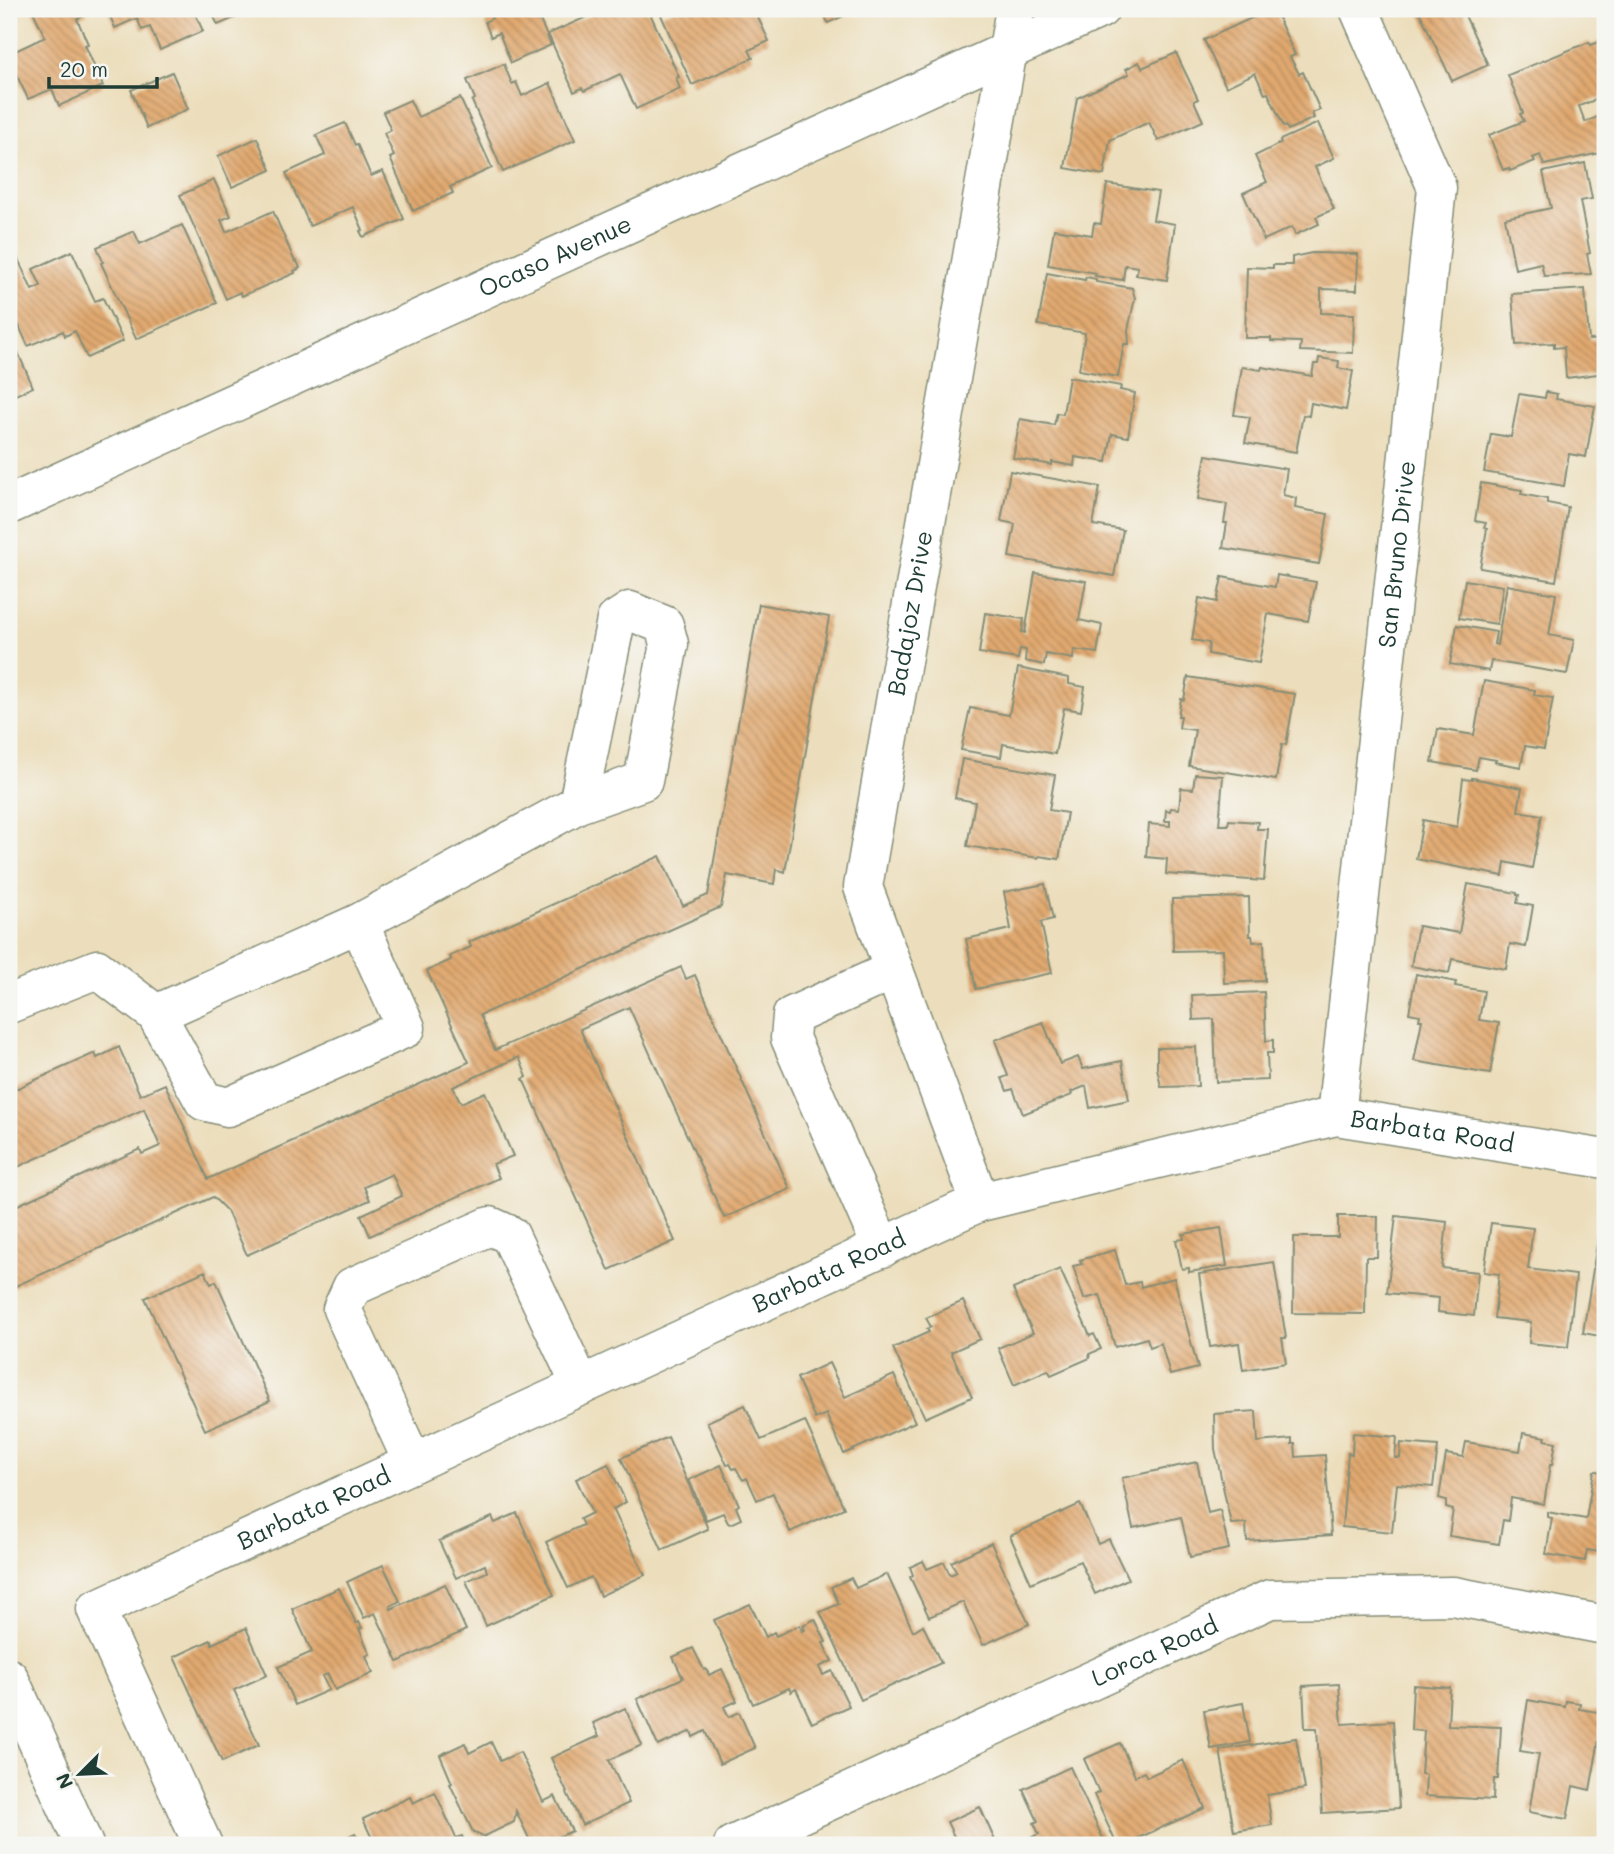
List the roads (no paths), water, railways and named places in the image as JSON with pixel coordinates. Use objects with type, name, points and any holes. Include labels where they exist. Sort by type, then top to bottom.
[{"type":"street","name":"Badajoz Drive","points":[[980,1202],[863,887],[1016,9]]},
{"type":"street","name":"Ocaso Avenue","points":[[9,505],[1100,9]]},
{"type":"street","name":"San Bruno Drive","points":[[1336,1116],[1437,188],[1359,9]]},
{"type":"street","points":[[156,1014],[359,923],[578,804]]},
{"type":"street","points":[[9,1004],[97,969],[156,1014],[204,1101],[228,1107],[406,1028],[359,923]]},
{"type":"street","points":[[882,1248],[790,1038],[792,1016],[894,970]]},
{"type":"street","name":"Barbata Road","points":[[203,1845],[96,1609],[980,1202],[1336,1116],[1605,1159]]},
{"type":"street","points":[[413,1464],[342,1309],[352,1287],[490,1226],[510,1235],[581,1386]]},
{"type":"street","name":"Lorca Road","points":[[733,1845],[1270,1599],[1453,1597],[1605,1625]]},
{"type":"street","points":[[9,1678],[85,1845]]}]
